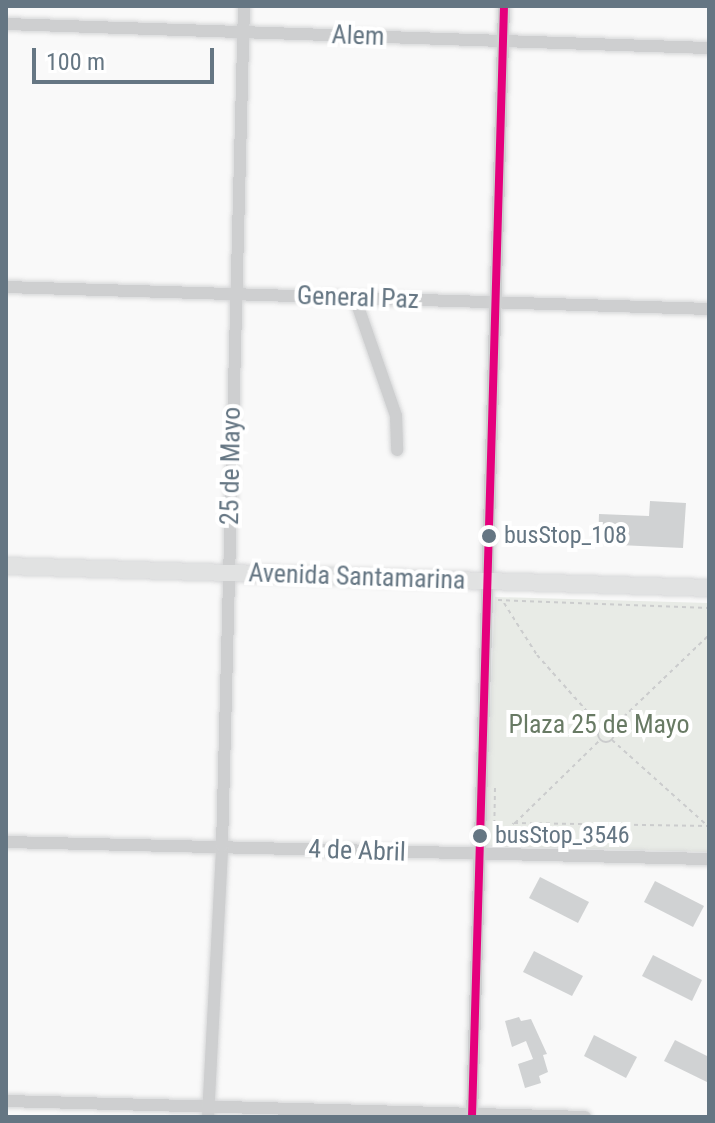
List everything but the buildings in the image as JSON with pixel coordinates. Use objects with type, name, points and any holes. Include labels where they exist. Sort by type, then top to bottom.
[{"type":"main road","name":"Avenida Santamarina","points":[[6,566],[709,588]]},
{"type":"street","name":"25 de Mayo","points":[[208,1112],[222,846],[244,6]]},
{"type":"street","points":[[472,1115],[504,6]]},
{"type":"street","name":"Alem","points":[[6,24],[709,48]]},
{"type":"street","name":"General Paz","points":[[6,287],[709,309]]},
{"type":"street","points":[[355,298],[396,416],[397,450]]},
{"type":"street","name":"4 de Abril","points":[[6,842],[709,859]]},
{"type":"street","points":[[6,1101],[208,1112],[585,1117]]},
{"type":"path","points":[[502,600],[709,608]]},
{"type":"path","points":[[498,615],[502,600]]},
{"type":"path","points":[[502,600],[537,655],[601,727],[612,728]]},
{"type":"path","points":[[612,740],[612,728],[709,635]]},
{"type":"path","points":[[495,781],[494,841],[600,740],[601,727]]},
{"type":"path","points":[[600,740],[612,740],[709,826]]},
{"type":"path","points":[[514,823],[709,826]]},
{"type":"green space","name":"Plaza 25 de Mayo","points":[[495,597],[709,603],[709,852],[484,846]]},
{"type":"transit line","points":[[472,1117],[504,6]]},
{"type":"place","name":"busStop_108","points":[[489,536]]},
{"type":"place","name":"busStop_3546","points":[[480,836]]}]
